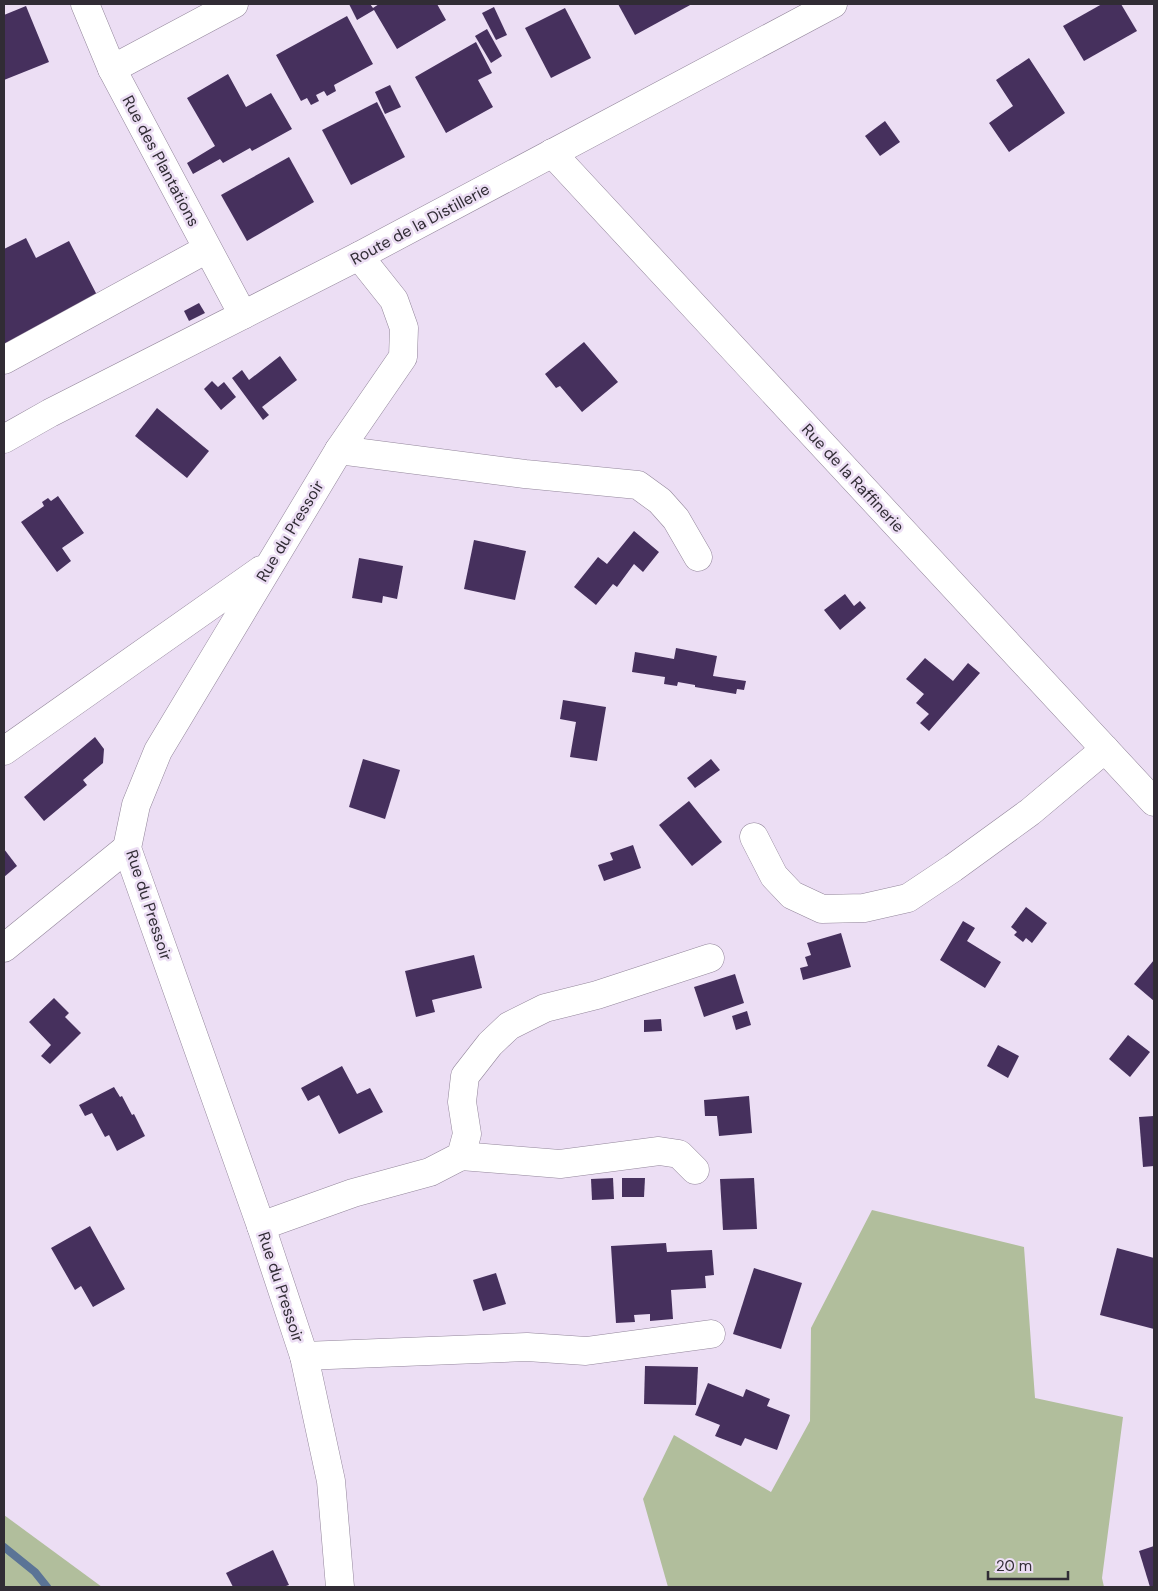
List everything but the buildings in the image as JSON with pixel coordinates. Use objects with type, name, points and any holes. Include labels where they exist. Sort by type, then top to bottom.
[{"type":"street","name":"Rue des Plantations","points":[[86,4],[112,69],[243,315]]},
{"type":"street","points":[[112,69],[234,4]]},
{"type":"street","name":"Route de la Distillerie","points":[[4,439],[50,413],[359,256],[833,4]]},
{"type":"street","name":"Rue de la Raffinerie","points":[[552,153],[1154,802]]},
{"type":"street","points":[[4,360],[207,249]]},
{"type":"street","name":"Rue du Pressoir","points":[[340,1587],[331,1481],[304,1356],[261,1226],[127,848],[136,805],[158,751],[339,450],[403,357],[404,328],[394,300],[359,256]]},
{"type":"street","points":[[339,450],[525,474],[638,485],[660,501],[676,519],[698,557]]},
{"type":"street","points":[[4,751],[271,563]]},
{"type":"street","points":[[754,838],[774,876],[792,895],[822,909],[864,908],[908,898],[1030,812],[1105,749]]},
{"type":"street","points":[[4,948],[127,848]]},
{"type":"street","points":[[461,1156],[468,1134],[462,1102],[465,1076],[490,1044],[509,1026],[545,1008],[606,992],[710,958]]},
{"type":"street","points":[[261,1226],[353,1193],[430,1172],[461,1156],[560,1164],[660,1151],[679,1154],[695,1170]]},
{"type":"street","points":[[304,1356],[527,1347],[586,1352],[711,1334]]},
{"type":"green space","points":[[872,1210],[1024,1247],[1035,1398],[1123,1417],[1102,1578],[1104,1587],[668,1587],[643,1499],[674,1435],[771,1492],[810,1421],[811,1328]]},
{"type":"green space","points":[[4,1515],[102,1587],[4,1587]]},
{"type":"waterway","points":[[4,1547],[35,1572],[47,1587]]}]
